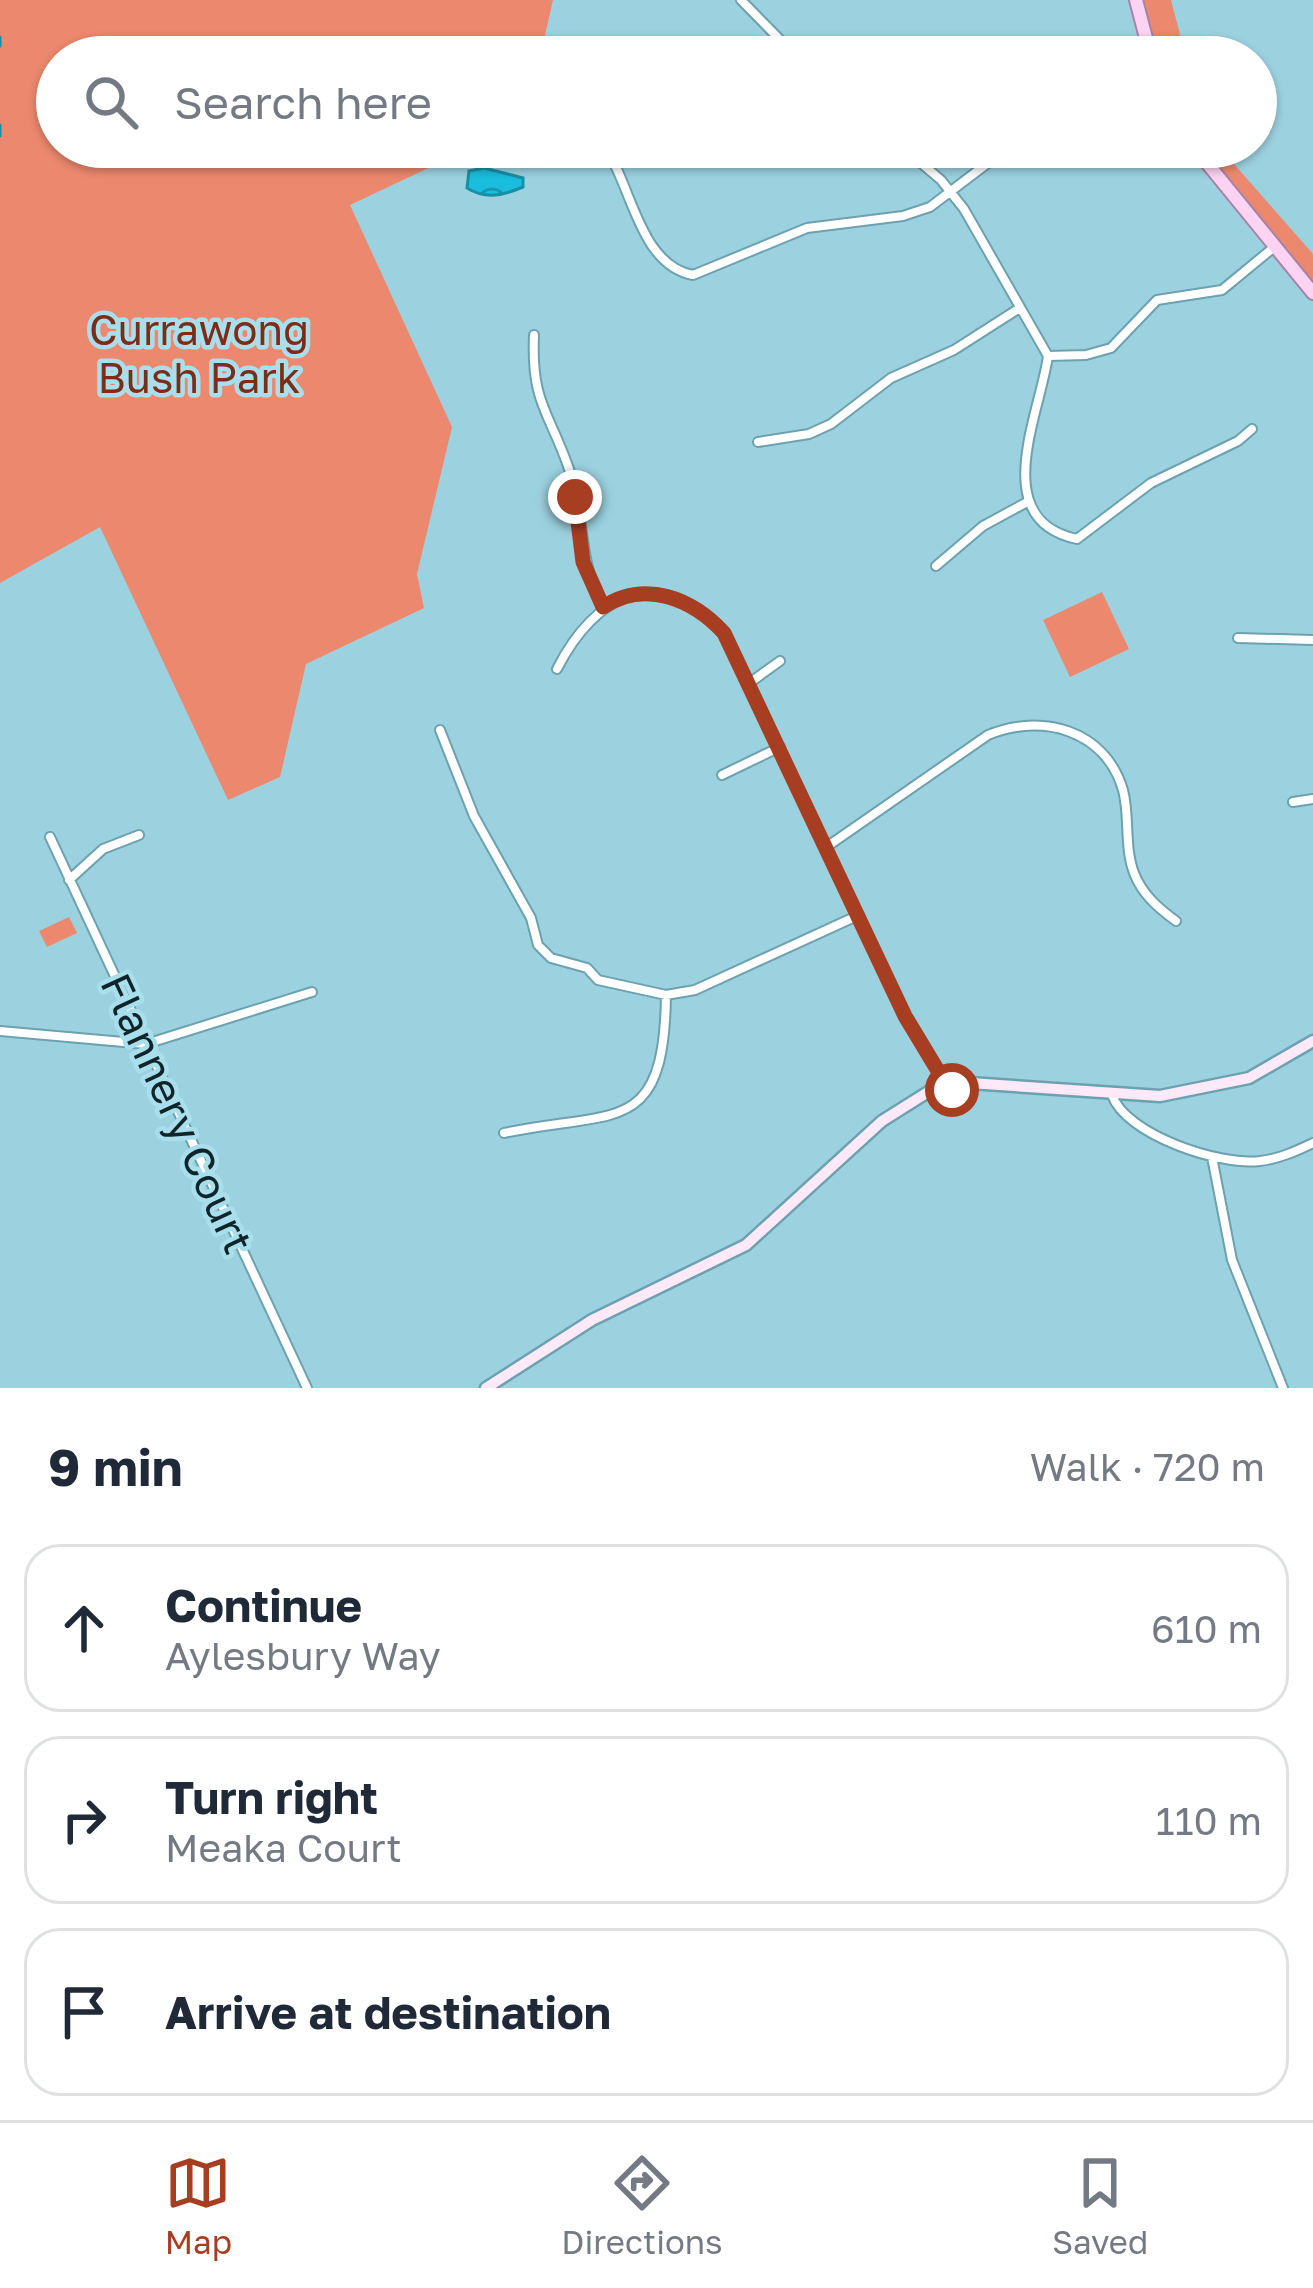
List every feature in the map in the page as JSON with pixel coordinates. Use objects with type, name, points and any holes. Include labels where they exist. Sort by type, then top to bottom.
[{"type":"main road","points":[[1136,0],[1145,36]]},
{"type":"main road","points":[[1210,168],[1273,248],[1310,284]]},
{"type":"main road","points":[[486,1388],[592,1320],[746,1245],[882,1121],[936,1088],[940,1074],[950,1074],[956,1082],[1160,1096],[1249,1078],[1313,1041]]},
{"type":"main road","points":[[936,1088],[946,1093],[956,1082]]},
{"type":"street","points":[[741,0],[776,36]]},
{"type":"street","points":[[616,168],[652,248],[675,272],[693,274],[807,228],[902,216],[952,193],[983,168]]},
{"type":"street","points":[[925,168],[952,193],[1048,356],[1042,401],[1023,454],[1029,501],[1045,525],[1077,538],[1150,483],[1238,441],[1252,429]]},
{"type":"street","points":[[1048,356],[1086,355],[1111,347],[1157,300],[1222,290],[1273,248]]},
{"type":"street","points":[[758,442],[809,434],[831,424],[891,378],[954,350],[1018,310]]},
{"type":"street","points":[[534,335],[536,395],[569,470],[583,562],[603,607]]},
{"type":"street","points":[[936,566],[983,526],[1029,501]]},
{"type":"street","points":[[557,669],[579,628],[603,607],[641,593],[691,604],[724,633],[905,1016],[940,1074]]},
{"type":"street","points":[[1238,638],[1313,640]]},
{"type":"street","points":[[748,685],[780,661]]},
{"type":"street","points":[[825,848],[988,735],[1012,725],[1062,727],[1097,747],[1115,769],[1124,793],[1132,868],[1146,894],[1176,921]]},
{"type":"street","points":[[440,730],[474,817],[531,918],[538,945],[551,958],[587,968],[598,980],[666,995],[695,990],[859,915]]},
{"type":"street","points":[[722,775],[780,747]]},
{"type":"street","points":[[1292,802],[1313,799]]},
{"type":"street","points":[[69,880],[103,849],[140,835]]},
{"type":"street","name":"Flannery Court","points":[[50,836],[307,1388]]},
{"type":"street","points":[[0,1030],[146,1044],[311,992]]},
{"type":"street","points":[[504,1133],[602,1120],[631,1109],[652,1088],[665,1053],[666,995]]},
{"type":"street","points":[[1112,1095],[1132,1122],[1212,1157],[1260,1161],[1313,1142]]},
{"type":"street","points":[[1212,1157],[1232,1260],[1283,1388]]},
{"type":"green space","name":"Currawong Bush Park","points":[[0,0],[553,0],[545,36],[36,36],[36,168],[428,168],[350,205],[452,427],[417,574],[424,608],[306,664],[280,777],[228,800],[100,527],[0,583]]},
{"type":"green space","points":[[1142,0],[1171,0],[1180,36],[1151,36]]},
{"type":"green space","points":[[1218,168],[1237,168],[1313,254],[1313,283]]},
{"type":"green space","points":[[1102,592],[1129,649],[1070,677],[1043,620]]},
{"type":"green space","points":[[69,917],[77,933],[47,947],[39,931]]},
{"type":"water","points":[[484,168],[523,178],[523,187],[495,195],[467,188],[469,171]]},
{"type":"waterway","points":[[0,37],[0,46]]},
{"type":"waterway","points":[[0,125],[0,136]]},
{"type":"route","points":[[575,497],[583,562],[603,607],[616,598],[641,593],[667,595],[706,614],[724,633],[905,1016],[940,1074],[955,1078],[952,1090]]}]
